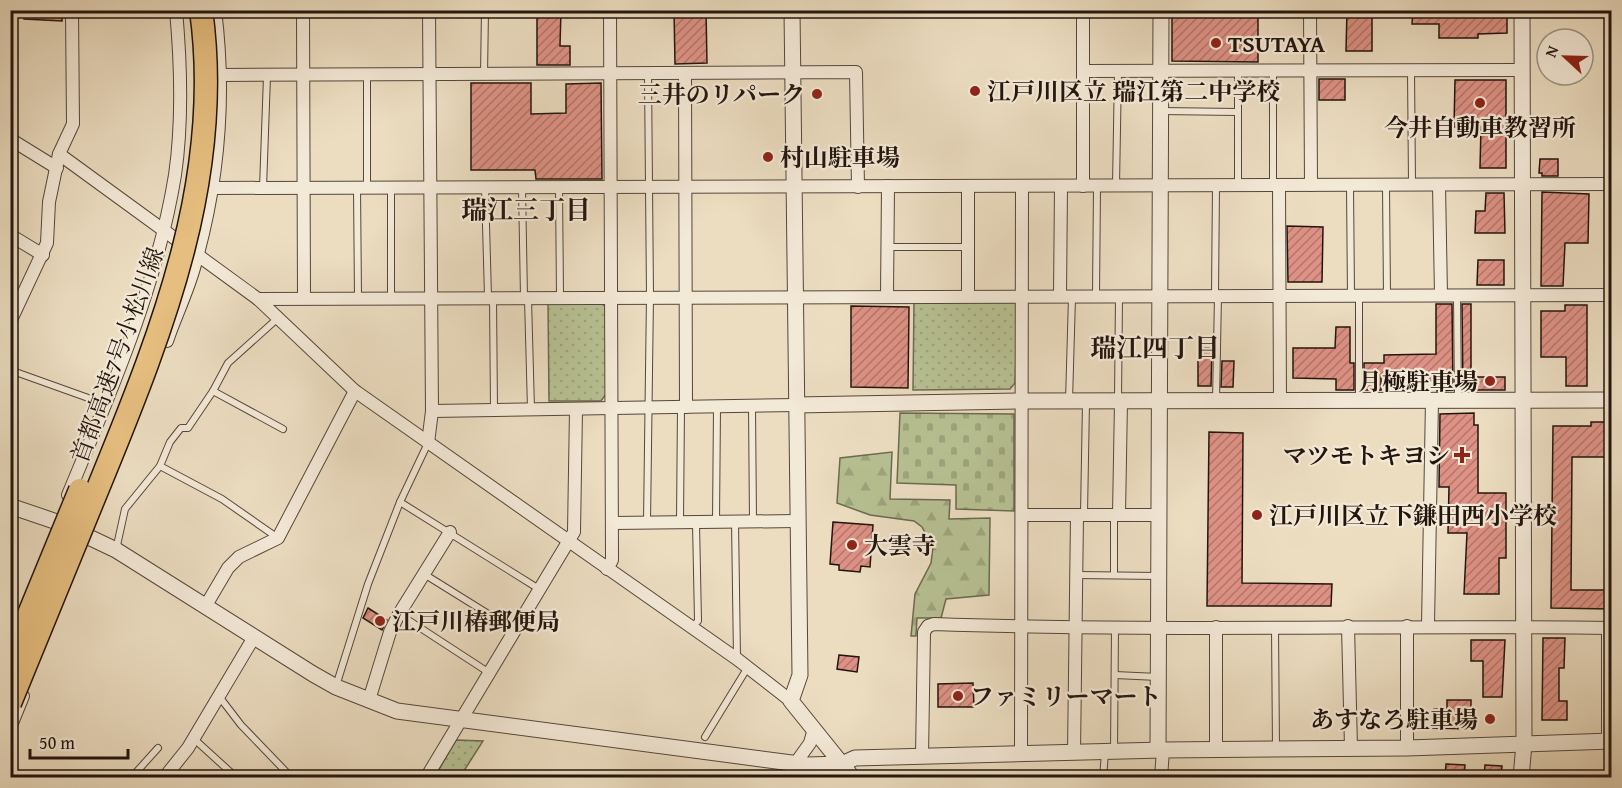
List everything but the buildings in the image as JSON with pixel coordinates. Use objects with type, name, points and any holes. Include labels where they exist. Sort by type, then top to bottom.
[{"type":"highway","name":"首都高速7号小松川線","points":[[10,660],[132,363],[166,260],[177,215],[188,136],[190,57],[185,10]]},
{"type":"highway","name":"首都高速7号小松川線","points":[[10,703],[137,393],[181,262],[192,219],[203,138],[205,75],[201,10]]},
{"type":"street","points":[[10,335],[11,320],[47,243],[49,202],[59,154],[73,124],[72,10]]},
{"type":"street","points":[[10,636],[127,349],[164,230],[175,174],[180,118],[180,62],[176,10]]},
{"type":"street","points":[[10,728],[154,375],[197,254],[212,188],[220,75],[215,10]]},
{"type":"street","points":[[303,10],[304,298]]},
{"type":"street","points":[[428,443],[432,411],[429,10]]},
{"type":"street","points":[[608,569],[612,560],[610,10]]},
{"type":"street","points":[[791,701],[800,675],[792,187],[792,10]]},
{"type":"street","points":[[1083,10],[1083,186]]},
{"type":"street","points":[[1161,10],[1158,515],[1158,677],[1161,777]]},
{"type":"street","points":[[1310,10],[1311,185]]},
{"type":"street","points":[[1521,777],[1524,744],[1525,400],[1522,10]]},
{"type":"street","points":[[1083,71],[1522,70]]},
{"type":"street","points":[[220,75],[484,76],[856,72],[858,187]]},
{"type":"street","points":[[683,407],[685,74]]},
{"type":"street","points":[[10,139],[57,168]]},
{"type":"street","points":[[59,154],[258,299],[355,391],[748,667],[791,701],[853,777]]},
{"type":"street","points":[[212,188],[1611,184]]},
{"type":"street","points":[[1276,185],[1280,296],[1280,401]]},
{"type":"street","points":[[1439,185],[1441,295]]},
{"type":"street","points":[[887,296],[888,186]]},
{"type":"street","points":[[968,186],[968,296]]},
{"type":"street","points":[[1021,754],[1022,186]]},
{"type":"street","points":[[1061,186],[1066,296]]},
{"type":"street","points":[[10,235],[43,255]]},
{"type":"street","points":[[258,299],[560,296],[1611,295]]},
{"type":"street","points":[[206,607],[228,568],[239,557],[278,537],[355,391]]},
{"type":"street","points":[[1428,625],[1432,400]]},
{"type":"street","points":[[432,411],[1023,401],[1611,400]]},
{"type":"street","points":[[1117,515],[1119,401]]},
{"type":"street","points":[[426,777],[574,532],[576,409]]},
{"type":"street","points":[[10,507],[57,522],[116,550],[336,687],[397,711],[795,764],[842,764],[855,758],[922,756],[1160,750],[1407,748],[1608,741]]},
{"type":"street","points":[[1022,515],[1158,515]]},
{"type":"street","points":[[1074,753],[1076,575],[1080,515]]},
{"type":"street","points":[[612,523],[797,521]]},
{"type":"street","points":[[369,700],[390,632],[450,532]]},
{"type":"street","points":[[922,756],[924,632],[928,626],[934,624],[1022,627],[1428,625],[1524,629],[1608,628]]},
{"type":"street","points":[[1348,626],[1351,748]]},
{"type":"street","points":[[1407,626],[1407,748]]},
{"type":"street","points":[[1215,627],[1216,750]]},
{"type":"street","points":[[164,777],[193,737],[254,637]]},
{"type":"street","points":[[795,764],[810,743],[813,729]]},
{"type":"lane","points":[[484,76],[485,10]]},
{"type":"lane","points":[[1411,70],[1412,185]]},
{"type":"lane","points":[[1116,186],[1118,71]]},
{"type":"lane","points":[[1238,71],[1238,185]]},
{"type":"lane","points":[[1273,71],[1276,185]]},
{"type":"lane","points":[[647,522],[650,296],[648,75]]},
{"type":"lane","points":[[263,188],[267,76]]},
{"type":"lane","points":[[358,297],[367,76]]},
{"type":"lane","points":[[1160,111],[1238,112]]},
{"type":"lane","points":[[1350,185],[1359,401]]},
{"type":"lane","points":[[1386,185],[1387,296]]},
{"type":"lane","points":[[1096,296],[1097,186]]},
{"type":"lane","points":[[1216,186],[1216,401]]},
{"type":"lane","points":[[391,187],[391,298]]},
{"type":"lane","points":[[485,188],[494,410]]},
{"type":"lane","points":[[522,188],[531,409]]},
{"type":"lane","points":[[559,188],[560,296]]},
{"type":"lane","points":[[888,247],[968,247]]},
{"type":"lane","points":[[1457,295],[1458,400]]},
{"type":"lane","points":[[1066,296],[1069,401]]},
{"type":"lane","points":[[1119,296],[1119,401]]},
{"type":"lane","points":[[116,550],[125,509],[160,466],[170,442],[181,428],[188,428],[213,391],[228,363],[278,318]]},
{"type":"lane","points":[[10,370],[105,404]]},
{"type":"lane","points":[[213,391],[283,429]]},
{"type":"lane","points":[[1080,515],[1086,401]]},
{"type":"lane","points":[[716,522],[717,406]]},
{"type":"lane","points":[[752,406],[753,521]]},
{"type":"lane","points":[[680,522],[683,407]]},
{"type":"lane","points":[[336,687],[368,584],[400,502],[428,443]]},
{"type":"lane","points":[[160,466],[222,499],[278,537]]},
{"type":"lane","points":[[400,502],[539,589]]},
{"type":"lane","points":[[1114,575],[1117,515]]},
{"type":"lane","points":[[692,628],[698,621],[696,522]]},
{"type":"lane","points":[[735,522],[737,659]]},
{"type":"lane","points":[[424,574],[514,630]]},
{"type":"lane","points":[[1076,575],[1159,576]]},
{"type":"lane","points":[[399,614],[488,672]]},
{"type":"lane","points":[[1103,777],[1110,752],[1115,675],[1115,626]]},
{"type":"lane","points":[[1275,626],[1276,750]]},
{"type":"lane","points":[[1608,628],[1608,741]]},
{"type":"lane","points":[[705,737],[748,667]]},
{"type":"lane","points":[[1115,675],[1158,677]]},
{"type":"lane","points":[[218,694],[242,725],[292,777]]},
{"type":"lane","points":[[193,737],[237,777]]},
{"type":"lane","points":[[131,777],[158,748]]},
{"type":"green space","points":[[1013,301],[1018,305],[1015,383],[1010,389],[913,390],[914,302]]},
{"type":"green space","points":[[548,303],[601,303],[607,308],[606,394],[601,401],[549,401]]},
{"type":"green space","points":[[900,413],[1014,414],[1014,511],[956,509],[956,485],[897,483]]},
{"type":"green space","points":[[892,452],[890,499],[950,500],[949,519],[990,518],[989,595],[946,599],[941,618],[917,618],[916,636],[911,636],[915,594],[931,563],[933,547],[922,527],[914,521],[870,515],[837,503],[840,458]]},
{"type":"green space","points":[[456,740],[483,741],[460,777],[434,778]]},
{"type":"green space","points":[[1051,771],[1050,778],[873,778],[871,774]]},
{"type":"place","name":"TSUTAYA","points":[[1216,43]]},
{"type":"place","name":"江戸川区立 瑞江第二中学校","points":[[975,91]]},
{"type":"place","name":"三井のリパーク","points":[[817,94]]},
{"type":"place","name":"今井自動車教習所","points":[[1480,103]]},
{"type":"place","name":"村山駐車場","points":[[768,157]]},
{"type":"place","name":"月極駐車場","points":[[1490,381]]},
{"type":"place","name":"マツモトキヨシ","points":[[1462,455]]},
{"type":"place","name":"江戸川区立下鎌田西小学校","points":[[1257,515]]},
{"type":"place","name":"大雲寺","points":[[852,545]]},
{"type":"place","name":"江戸川椿郵便局","points":[[380,621]]},
{"type":"place","name":"ファミリーマート","points":[[958,696]]},
{"type":"place","name":"あすなろ駐車場","points":[[1490,719]]},
{"type":"district","name":"瑞江三丁目","points":[[526,209]]},
{"type":"district","name":"瑞江四丁目","points":[[1155,347]]}]
